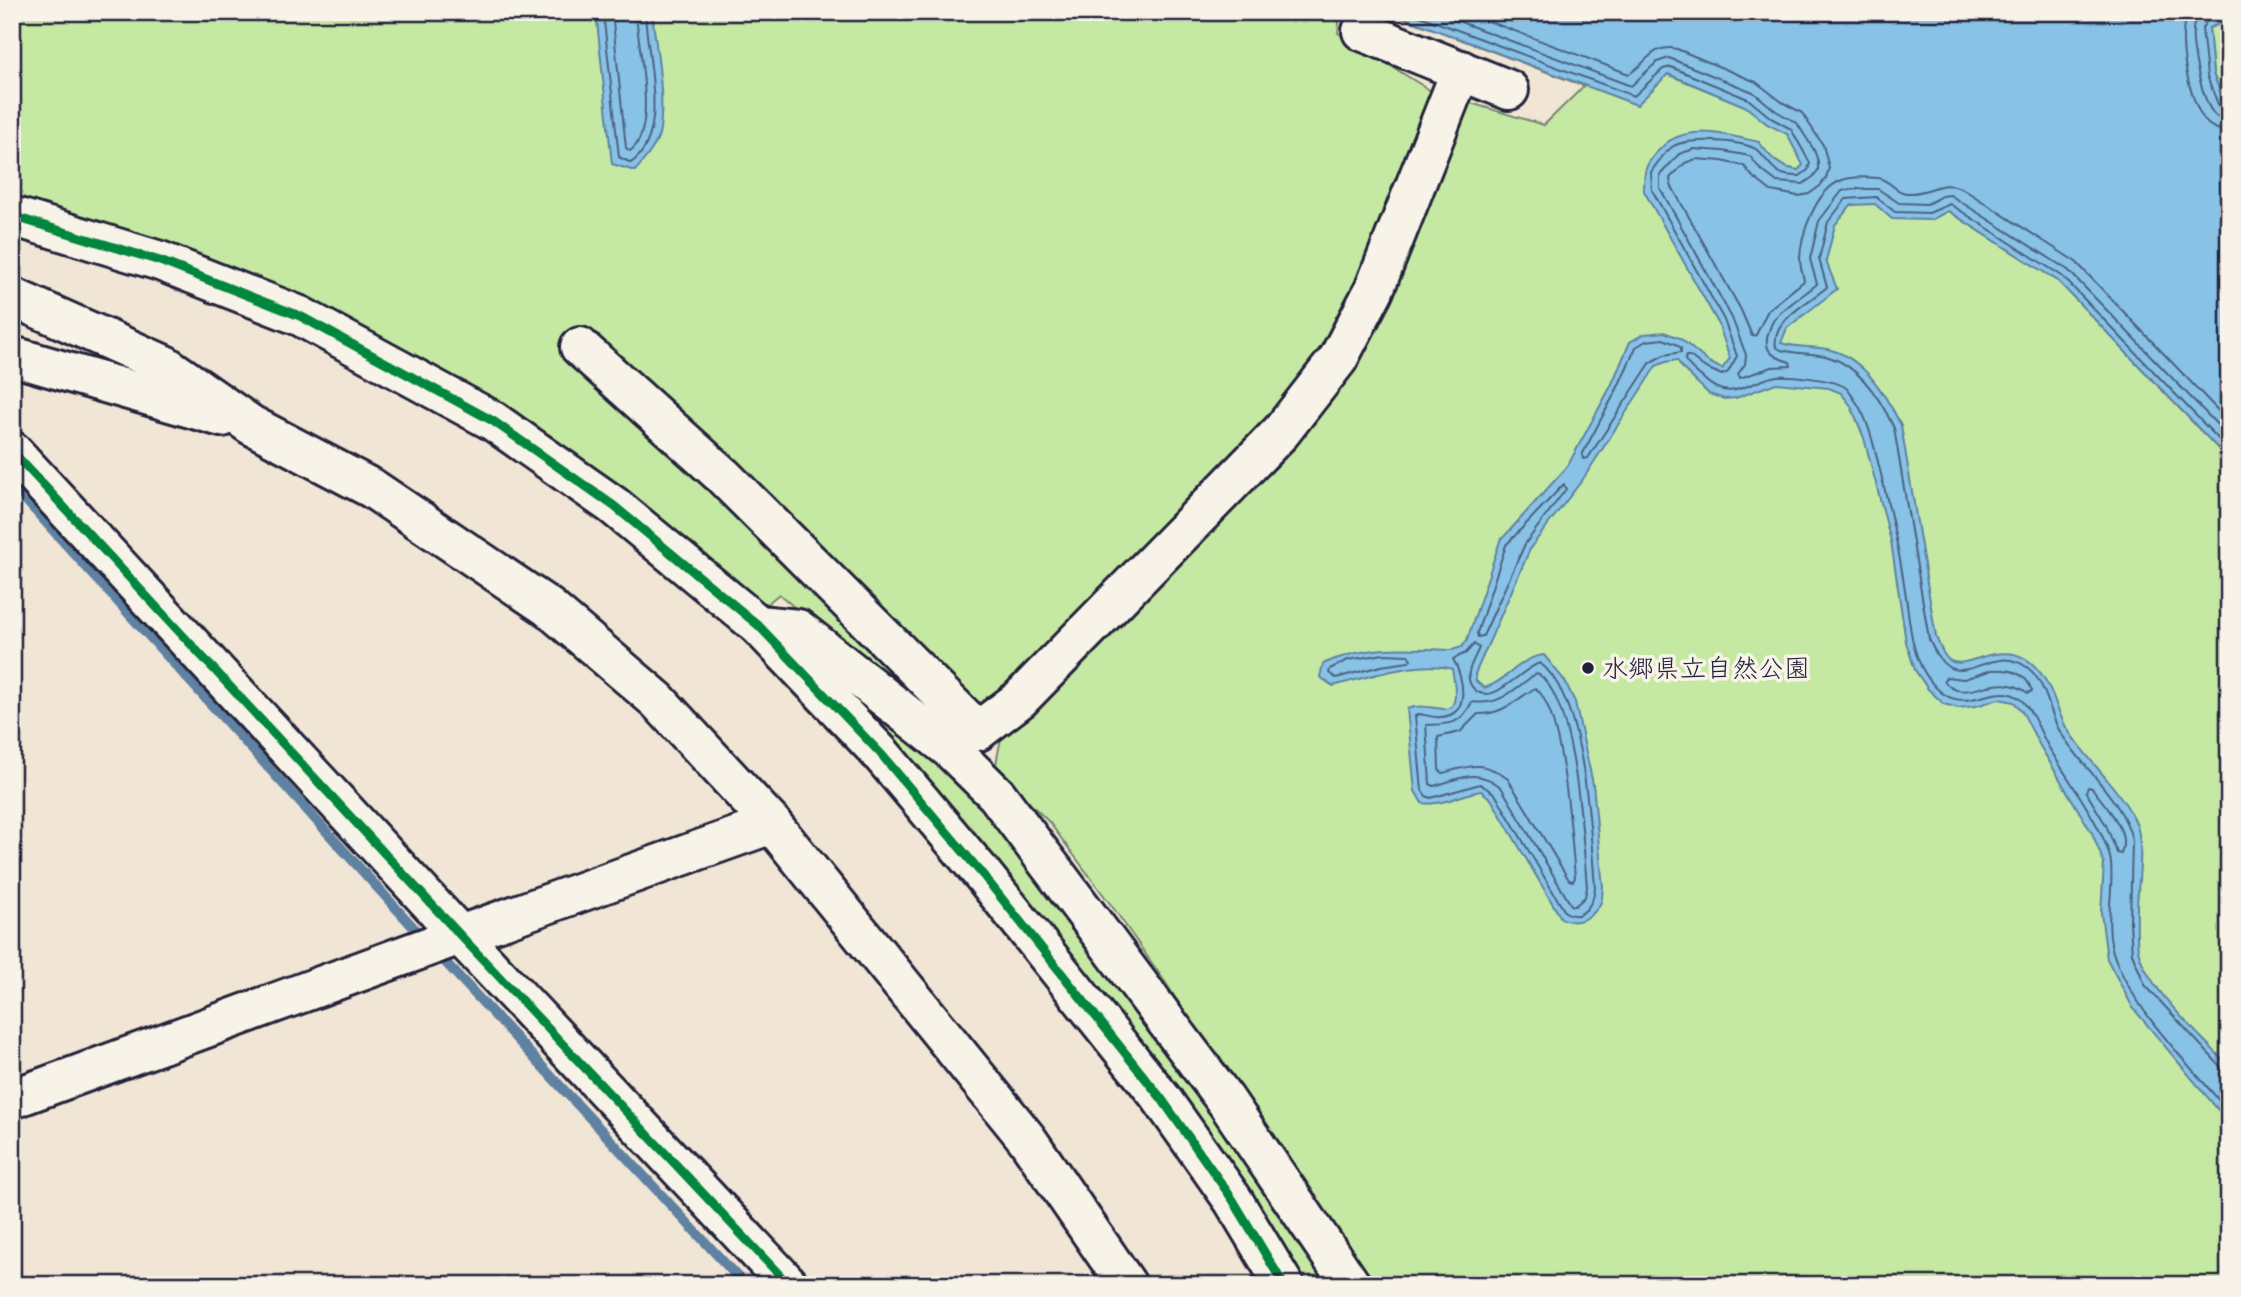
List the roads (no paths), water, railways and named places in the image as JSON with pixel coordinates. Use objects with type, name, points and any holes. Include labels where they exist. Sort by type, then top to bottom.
[{"type":"street","points":[[1362,31],[1509,90]]},
{"type":"street","points":[[964,740],[1020,699],[1271,442],[1338,359],[1374,290],[1461,70]]},
{"type":"street","points":[[12,216],[160,261],[300,316],[493,421],[614,506],[758,625],[881,754],[1161,1098],[1233,1200],[1284,1285]]},
{"type":"street","points":[[12,297],[165,365],[251,425],[373,489],[548,607],[657,701],[772,824],[1027,1139],[1127,1285]]},
{"type":"street","points":[[580,347],[723,476],[964,740],[997,795],[1226,1101],[1351,1285]]},
{"type":"street","points":[[12,356],[251,425]]},
{"type":"street","points":[[12,451],[439,943],[789,1285]]},
{"type":"street","points":[[758,625],[798,629],[964,740]]},
{"type":"street","points":[[12,1099],[772,824]]},
{"type":"water","points":[[596,12],[652,12],[661,85],[660,129],[654,146],[635,171],[612,164]]},
{"type":"water","points":[[1388,12],[2229,12],[2229,20],[2209,28],[2213,74],[2229,112],[2229,460],[2058,281],[1948,211],[1931,220],[1892,219],[1875,204],[1851,205],[1835,225],[1826,261],[1837,289],[1787,328],[1781,343],[1831,350],[1854,361],[1873,380],[1889,402],[1901,425],[1936,637],[1945,655],[1957,663],[2004,653],[2018,655],[2031,663],[2044,678],[2066,727],[2132,814],[2140,844],[2138,949],[2151,979],[2163,995],[2229,1066],[2229,1123],[2133,1008],[2107,959],[2101,913],[2104,863],[2092,833],[2022,711],[2014,702],[1999,699],[1958,708],[1944,704],[1928,689],[1915,670],[1906,642],[1891,541],[1864,438],[1851,406],[1841,393],[1829,388],[1776,383],[1736,398],[1724,399],[1709,394],[1677,360],[1656,366],[1583,479],[1531,547],[1475,674],[1476,681],[1484,688],[1499,681],[1528,660],[1544,655],[1565,681],[1575,702],[1593,784],[1603,887],[1597,909],[1583,920],[1561,918],[1491,799],[1481,791],[1429,804],[1422,803],[1415,791],[1407,709],[1451,707],[1455,689],[1452,669],[1425,666],[1409,668],[1333,686],[1320,677],[1323,664],[1355,653],[1386,649],[1452,650],[1462,647],[1467,640],[1500,541],[1567,467],[1611,386],[1630,342],[1644,334],[1664,332],[1680,338],[1707,361],[1722,369],[1730,358],[1718,323],[1644,191],[1646,169],[1658,151],[1669,141],[1681,136],[1714,133],[1759,142],[1771,157],[1785,167],[1798,170],[1803,165],[1787,134],[1767,124],[1745,106],[1668,74],[1637,105]]},
{"type":"waterway","points":[[12,485],[424,939]]},
{"type":"waterway","points":[[435,951],[745,1285]]},
{"type":"place","name":"水郷県立自然公園","points":[[1588,668]]}]
